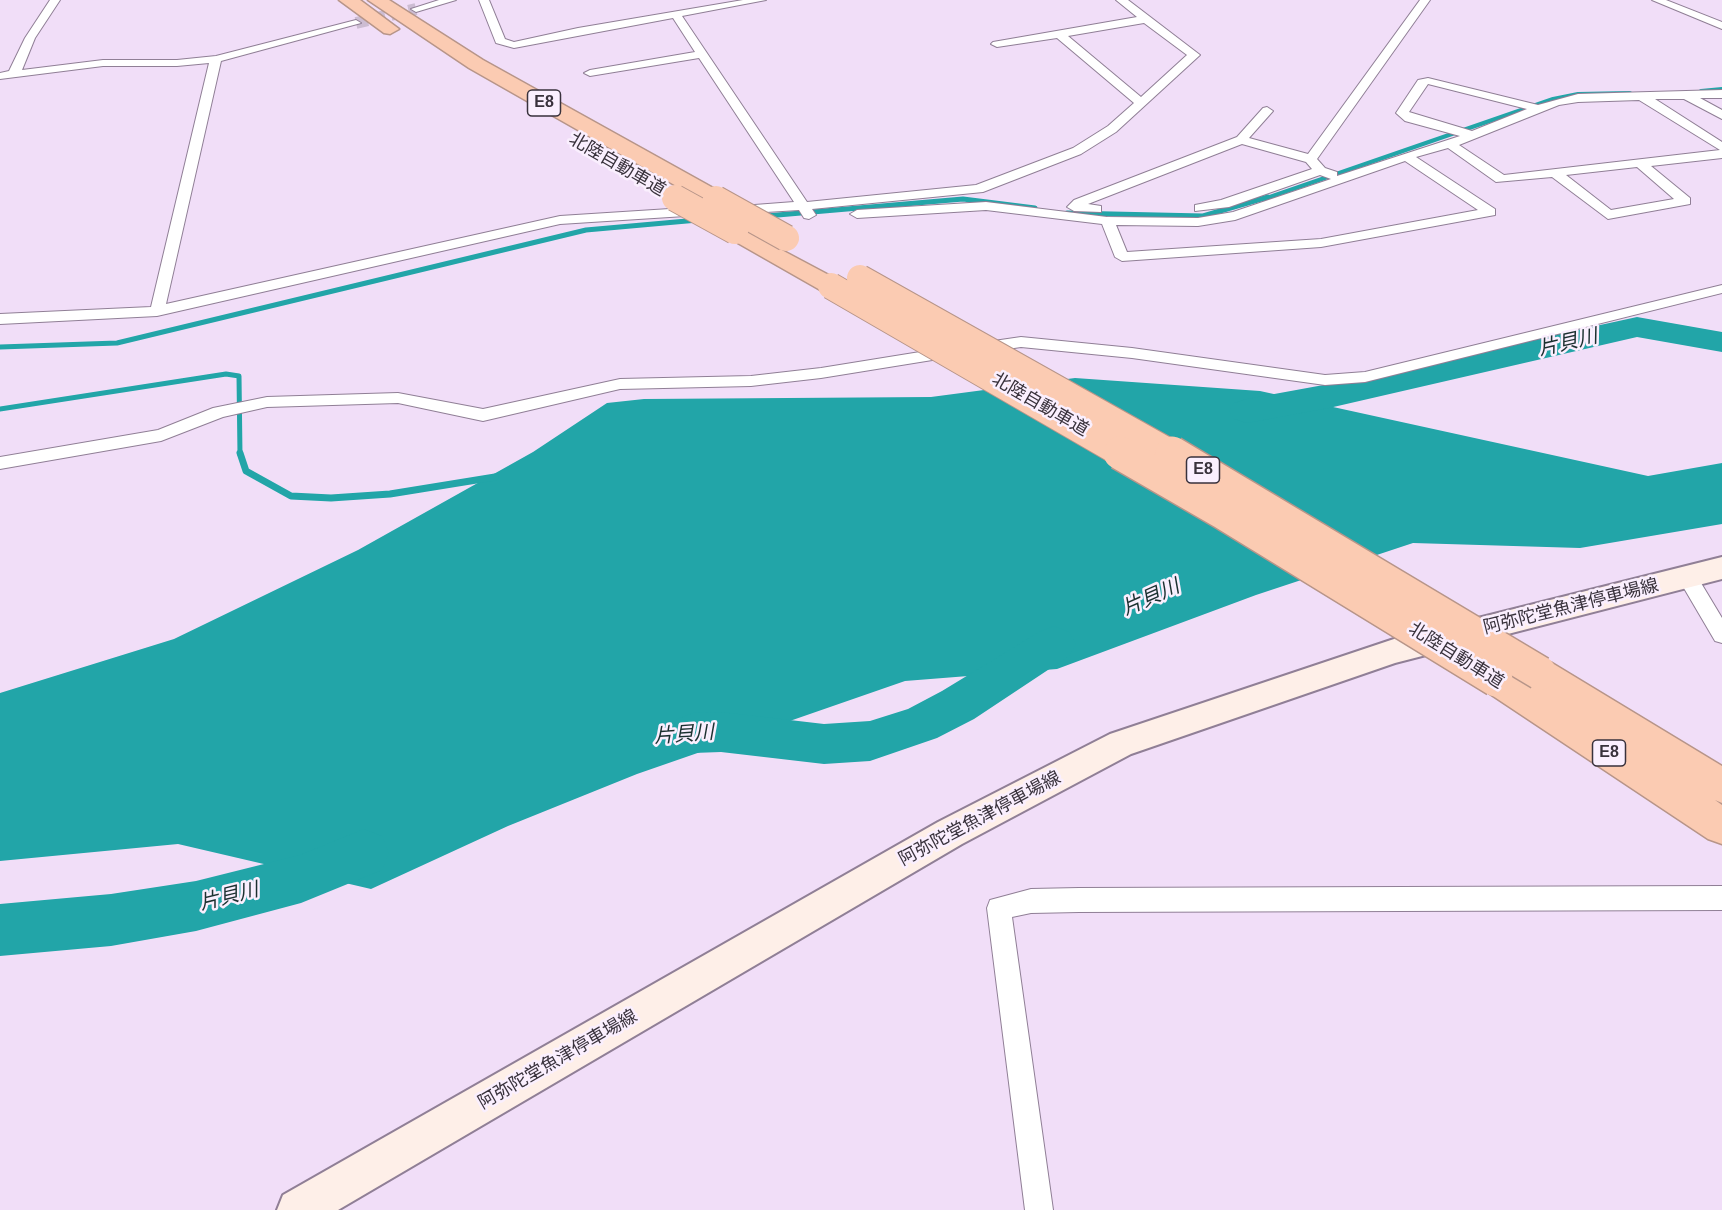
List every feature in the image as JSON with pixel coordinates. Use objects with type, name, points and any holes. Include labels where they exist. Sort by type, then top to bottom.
[{"type":"highway","name":"北陸自動車道","points":[[348,0],[454,70],[1222,512],[1496,680],[1722,826]]},
{"type":"highway","name":"北陸自動車道","points":[[377,0],[476,64],[1232,487],[1722,786]]},
{"type":"main road","name":"阿弥陀堂魚津停車場線","points":[[298,1210],[950,833],[1121,744],[1394,651],[1722,568]]},
{"type":"street","points":[[14,74],[30,39],[55,0]]},
{"type":"street","points":[[416,9],[451,0]]},
{"type":"street","points":[[484,0],[500,41],[514,45],[578,31],[761,0]]},
{"type":"street","points":[[983,197],[1077,151],[1112,129],[1194,55],[1121,0]]},
{"type":"street","points":[[1311,159],[1425,0]]},
{"type":"street","points":[[1657,0],[1722,26]]},
{"type":"street","points":[[676,15],[810,217],[983,197],[1130,212],[1184,211],[1224,204],[1320,171]]},
{"type":"street","points":[[997,45],[1146,19]]},
{"type":"street","points":[[0,76],[103,63],[177,63],[216,59],[356,23]]},
{"type":"street","points":[[1059,34],[1141,103]]},
{"type":"street","points":[[590,73],[702,54]]},
{"type":"street","points":[[157,311],[216,59]]},
{"type":"street","points":[[1472,135],[1409,118],[1402,113],[1422,82],[1428,81],[1541,109]]},
{"type":"street","points":[[983,197],[1107,221],[1168,223],[1235,216],[1406,156],[1450,144],[1556,102],[1578,98],[1722,94]]},
{"type":"street","points":[[1686,96],[1722,115]]},
{"type":"street","points":[[1643,97],[1722,147]]},
{"type":"street","points":[[1074,207],[1079,203],[1241,140],[1267,111]]},
{"type":"street","points":[[1241,140],[1311,159],[1320,171],[1343,179]]},
{"type":"street","points":[[1450,144],[1501,179],[1722,154]]},
{"type":"street","points":[[1107,221],[1122,257],[1321,243],[1490,212],[1406,156]]},
{"type":"street","points":[[1555,173],[1608,214],[1685,201],[1640,163]]},
{"type":"street","points":[[0,319],[157,311],[560,220],[623,214],[803,207]]},
{"type":"street","points":[[0,463],[161,435],[219,411],[267,402],[398,398],[483,415],[620,384],[751,381],[821,373],[1021,342],[1132,353],[1325,380],[1365,377],[1722,289]]},
{"type":"street","points":[[1688,578],[1722,635]]},
{"type":"street","points":[[1039,1210],[999,908],[1031,901],[1079,900],[1722,898]]},
{"type":"water","points":[[1075,378],[1260,391],[1648,476],[1722,463],[1722,524],[1580,548],[1413,543],[1256,595],[1057,669],[905,681],[637,774],[508,826],[371,889],[178,844],[0,861],[0,693],[174,639],[358,550],[533,452],[607,403],[644,399],[931,397]]},
{"type":"waterway","points":[[1701,91],[1722,89]]},
{"type":"waterway","points":[[1264,199],[1553,99],[1578,94],[1630,93]]},
{"type":"waterway","points":[[1067,213],[1203,216],[1268,197]]},
{"type":"waterway","points":[[766,216],[963,199],[1035,208]]},
{"type":"waterway","points":[[0,347],[117,343],[586,230],[698,220]]},
{"type":"waterway","name":"片貝川","points":[[1247,411],[1329,396],[1637,327],[1722,342]]},
{"type":"waterway","points":[[0,409],[226,374],[239,376],[240,455]]},
{"type":"waterway","points":[[240,453],[246,471],[291,496],[331,498],[390,494],[495,477]]},
{"type":"waterway","name":"片貝川","points":[[693,733],[721,732],[824,744],[870,741],[921,724],[958,705],[1054,644]]},
{"type":"waterway","name":"片貝川","points":[[0,930],[111,920],[196,906],[301,879],[364,853]]},
{"type":"tunnel","points":[[356,23],[416,9]]}]
